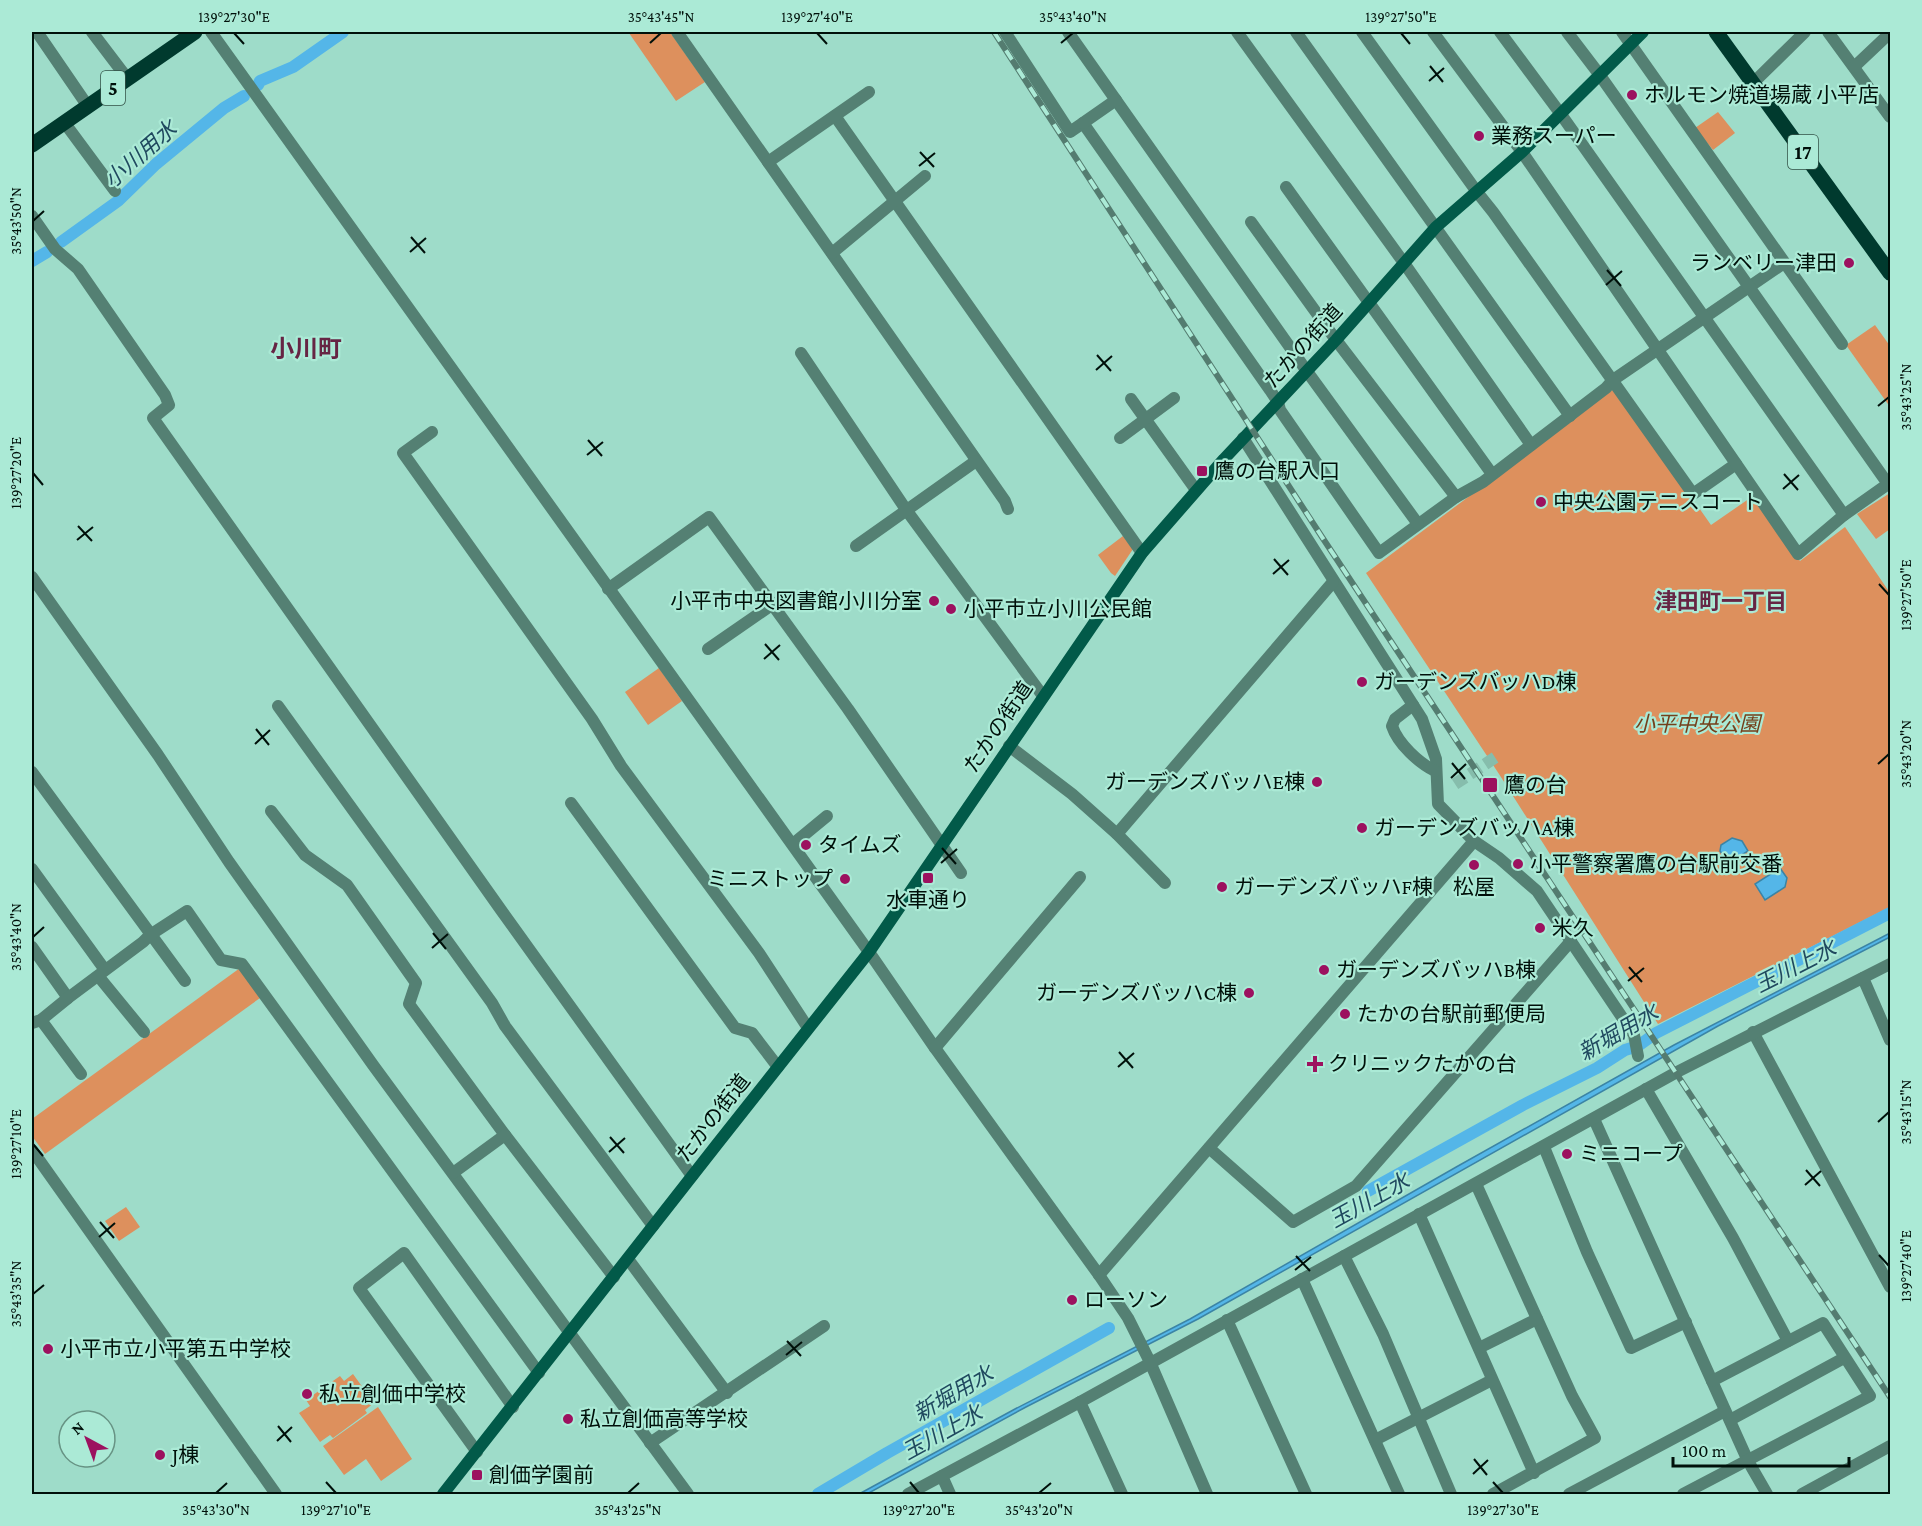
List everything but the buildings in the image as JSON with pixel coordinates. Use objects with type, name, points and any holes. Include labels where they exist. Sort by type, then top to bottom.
[{"type":"main road","name":"5","points":[[32,145],[195,32]]},
{"type":"main road","name":"17","points":[[1720,33],[1753,84],[1890,273]]},
{"type":"street","points":[[37,32],[87,105]]},
{"type":"street","points":[[92,32],[127,78]]},
{"type":"street","points":[[211,32],[1099,1275],[1150,1362],[1207,1494]]},
{"type":"street","points":[[677,32],[1005,501],[1008,509]]},
{"type":"street","points":[[1005,32],[1070,132],[1116,100]]},
{"type":"street","points":[[1068,32],[1306,370],[1418,524]]},
{"type":"street","points":[[1237,32],[1404,263],[1531,445]]},
{"type":"street","points":[[1296,32],[1570,416]]},
{"type":"street","points":[[1362,32],[1693,494],[1736,464]]},
{"type":"street","points":[[1433,32],[1522,152],[1798,554],[1844,514],[1888,483],[1567,32]]},
{"type":"street","points":[[1500,32],[1844,514]]},
{"type":"street","points":[[1622,32],[1842,344]]},
{"type":"street","name":"たかの街道","points":[[443,1494],[869,952],[1142,553],[1196,490],[1436,227],[1522,152],[1643,32]]},
{"type":"street","points":[[1753,84],[1805,32]]},
{"type":"street","points":[[1828,32],[1889,112]]},
{"type":"street","points":[[1854,67],[1890,33]]},
{"type":"street","points":[[768,162],[869,92]]},
{"type":"street","points":[[835,116],[1142,553]]},
{"type":"street","points":[[64,122],[115,191]]},
{"type":"street","points":[[1083,123],[1278,402],[1280,410],[1379,553],[1492,474],[1570,416],[1613,380],[1784,263]]},
{"type":"street","points":[[832,253],[926,176]]},
{"type":"street","points":[[1286,188],[1492,474]]},
{"type":"street","points":[[32,216],[54,249],[78,269],[165,395],[169,405],[153,418],[692,1176]]},
{"type":"street","points":[[1251,222],[1335,340],[1456,497]]},
{"type":"street","points":[[801,353],[907,510],[1043,696]]},
{"type":"street","points":[[1120,438],[1174,398]]},
{"type":"street","points":[[1131,399],[1196,490]]},
{"type":"street","points":[[432,432],[403,453],[592,719],[621,766],[759,953],[808,1028]]},
{"type":"street","points":[[1243,438],[1422,719],[1436,759],[1438,804],[1474,841],[1499,858],[1537,891],[1634,1035],[1637,1054]]},
{"type":"street","points":[[856,546],[976,461]]},
{"type":"street","points":[[608,589],[709,517],[773,604],[961,873]]},
{"type":"street","points":[[32,577],[164,764],[236,872],[688,1494]]},
{"type":"street","points":[[1117,834],[1333,582]]},
{"type":"street","points":[[708,649],[773,604]]},
{"type":"street","points":[[1413,705],[1395,719],[1392,726],[1395,735],[1423,765],[1435,771]]},
{"type":"street","points":[[278,706],[492,1003],[505,1026],[653,1226]]},
{"type":"street","points":[[1009,746],[1072,794],[1117,834],[1165,883]]},
{"type":"street","points":[[32,772],[185,981]]},
{"type":"street","points":[[572,803],[592,839],[735,1028],[752,1033],[778,1067]]},
{"type":"street","points":[[271,811],[305,855],[347,885],[416,983],[409,1004],[505,1135],[614,1277]]},
{"type":"street","points":[[793,844],[827,816]]},
{"type":"street","points":[[1099,1275],[1474,841]]},
{"type":"street","points":[[32,869],[144,1032]]},
{"type":"street","points":[[935,1048],[1080,877]]},
{"type":"street","points":[[81,1074],[35,1021],[102,974],[150,935],[187,911],[221,960],[242,964],[539,1373]]},
{"type":"street","points":[[1209,1148],[1293,1222],[1302,1217],[1356,1186],[1571,941]]},
{"type":"street","points":[[32,947],[68,998]]},
{"type":"street","points":[[908,1494],[1594,1119],[1651,1084],[1890,964]]},
{"type":"street","points":[[1863,978],[1890,1040]]},
{"type":"street","points":[[1753,1032],[1890,1287]]},
{"type":"street","points":[[1651,1084],[1788,1341]]},
{"type":"street","points":[[1594,1119],[1748,1461],[1767,1494]]},
{"type":"street","points":[[453,1173],[505,1135]]},
{"type":"street","points":[[1544,1146],[1587,1252],[1631,1348],[1686,1322]]},
{"type":"street","points":[[32,1150],[276,1494]]},
{"type":"street","points":[[1476,1184],[1572,1396],[1595,1438],[1493,1494]]},
{"type":"street","points":[[1419,1214],[1534,1473]]},
{"type":"street","points":[[477,1452],[359,1288],[404,1253],[513,1407]]},
{"type":"street","points":[[1344,1256],[1383,1335],[1451,1494]]},
{"type":"street","points":[[628,1259],[726,1393]]},
{"type":"street","points":[[1302,1279],[1400,1494]]},
{"type":"street","points":[[1227,1320],[1305,1494]]},
{"type":"street","points":[[1479,1348],[1537,1320]]},
{"type":"street","points":[[1683,1494],[1870,1396],[1823,1323],[1712,1381]]},
{"type":"street","points":[[650,1443],[824,1326]]},
{"type":"street","points":[[1569,1494],[1844,1358]]},
{"type":"street","points":[[1375,1440],[1492,1380]]},
{"type":"street","points":[[1080,1402],[1122,1494]]},
{"type":"street","points":[[1802,1494],[1890,1446]]},
{"type":"street","points":[[942,1476],[950,1494]]},
{"type":"green space","points":[[670,32],[705,82],[676,101],[629,33]]},
{"type":"green space","points":[[1718,112],[1735,133],[1713,150],[1695,128]]},
{"type":"green space","points":[[1875,325],[1890,346],[1890,407],[1846,345]]},
{"type":"green space","name":"小平中央公園","points":[[1615,388],[1711,525],[1753,496],[1800,561],[1845,527],[1890,593],[1890,907],[1658,1024],[1499,774],[1366,573]]},
{"type":"green space","points":[[1890,493],[1890,529],[1876,539],[1857,514]]},
{"type":"green space","points":[[1123,536],[1133,549],[1115,576],[1098,555]]},
{"type":"green space","points":[[659,668],[682,701],[648,725],[625,692]]},
{"type":"green space","points":[[240,968],[260,998],[45,1154],[32,1136],[32,1119]]},
{"type":"green space","points":[[126,1207],[140,1227],[119,1241],[105,1221]]},
{"type":"green space","points":[[353,1374],[374,1403],[365,1410],[367,1413],[333,1438],[330,1435],[320,1442],[299,1413],[310,1406],[306,1400],[340,1376],[344,1381]]},
{"type":"green space","points":[[378,1407],[412,1459],[381,1481],[366,1459],[344,1475],[323,1446]]},
{"type":"water","points":[[1732,838],[1742,841],[1748,851],[1737,858],[1730,857],[1726,860],[1720,851],[1721,845]]},
{"type":"water","points":[[1780,868],[1787,878],[1785,887],[1765,900],[1755,884]]},
{"type":"water","points":[[1890,933],[1890,937],[1718,1026],[1198,1319],[1026,1407],[867,1494],[859,1494],[1015,1409],[1190,1319],[1674,1045]]},
{"type":"waterway","name":"小川用水","points":[[258,85],[260,81],[293,67],[343,32]]},
{"type":"waterway","name":"小川用水","points":[[61,242],[118,201],[156,164],[224,108],[244,96]]},
{"type":"waterway","name":"小川用水","points":[[32,261],[47,252]]},
{"type":"waterway","name":"新堀用水","points":[[1368,1191],[1523,1105],[1597,1068],[1625,1050],[1638,1046],[1656,1033],[1890,913]]},
{"type":"waterway","name":"新堀用水","points":[[818,1494],[1109,1328]]},
{"type":"tunnel","points":[[1455,784],[1499,755]]},
{"type":"railway","points":[[994,32],[1322,537],[1890,1397]]},
{"type":"place","name":"ホルモン焼道場蔵 小平店","points":[[1632,95]]},
{"type":"place","name":"業務スーパー","points":[[1479,136]]},
{"type":"place","name":"ランベリー津田","points":[[1849,263]]},
{"type":"place","name":"鷹の台駅入口","points":[[1202,471]]},
{"type":"place","name":"中央公園テニスコート","points":[[1541,502]]},
{"type":"place","name":"小平市中央図書館小川分室","points":[[934,601]]},
{"type":"place","name":"小平市立小川公民館","points":[[951,609]]},
{"type":"place","name":"ガーデンズバッハD棟","points":[[1362,682]]},
{"type":"place","name":"ガーデンズバッハE棟","points":[[1317,782]]},
{"type":"place","name":"鷹の台","points":[[1490,785]]},
{"type":"place","name":"ガーデンズバッハA棟","points":[[1362,828]]},
{"type":"place","name":"タイムズ","points":[[806,845]]},
{"type":"place","name":"小平警察署鷹の台駅前交番","points":[[1518,864]]},
{"type":"place","name":"松屋","points":[[1474,865]]},
{"type":"place","name":"水車通り","points":[[928,878]]},
{"type":"place","name":"ミニストップ","points":[[845,879]]},
{"type":"place","name":"ガーデンズバッハF棟","points":[[1222,887]]},
{"type":"place","name":"米久","points":[[1540,928]]},
{"type":"place","name":"ガーデンズバッハB棟","points":[[1324,970]]},
{"type":"place","name":"ガーデンズバッハC棟","points":[[1249,993]]},
{"type":"place","name":"たかの台駅前郵便局","points":[[1345,1014]]},
{"type":"place","name":"クリニックたかの台","points":[[1315,1064]]},
{"type":"place","name":"ミニコープ","points":[[1567,1154]]},
{"type":"place","name":"ローソン","points":[[1072,1300]]},
{"type":"place","name":"小平市立小平第五中学校","points":[[48,1349]]},
{"type":"place","name":"私立創価中学校","points":[[307,1394]]},
{"type":"place","name":"私立創価高等学校","points":[[568,1419]]},
{"type":"place","name":"J棟","points":[[160,1455]]},
{"type":"place","name":"創価学園前","points":[[477,1475]]},
{"type":"district","name":"小川町","points":[[306,349]]},
{"type":"district","name":"津田町一丁目","points":[[1721,601]]},
{"type":"water label","name":"玉川上水","points":[[1795,966]]},
{"type":"water label","name":"玉川上水","points":[[1369,1200]]},
{"type":"water label","name":"玉川上水","points":[[942,1432]]}]
